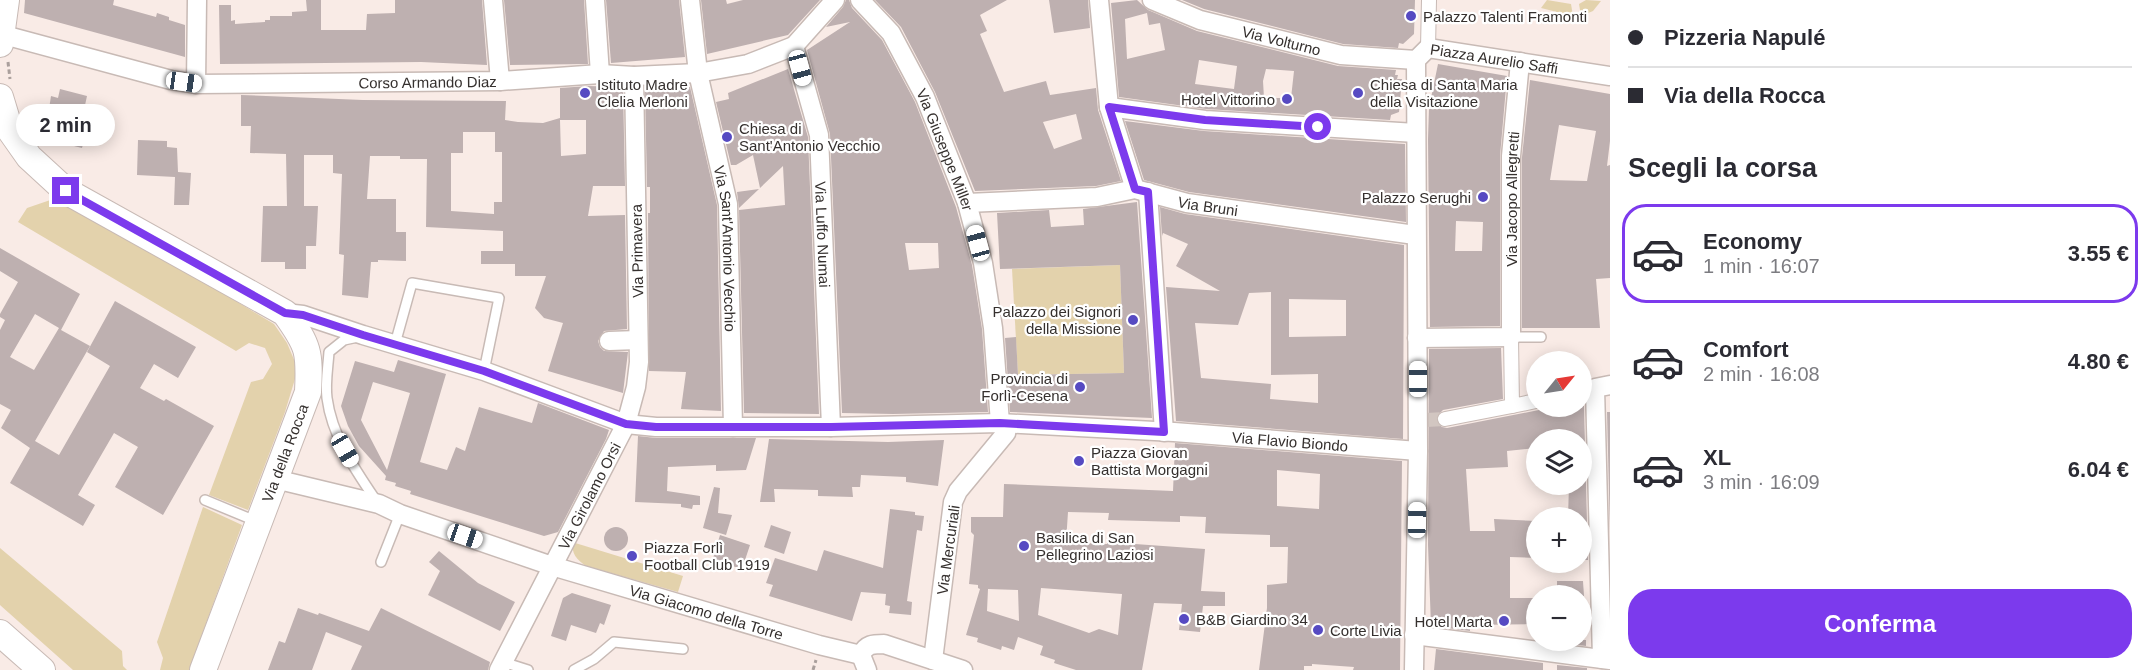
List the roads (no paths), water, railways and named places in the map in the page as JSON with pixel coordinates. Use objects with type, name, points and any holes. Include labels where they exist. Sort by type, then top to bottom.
[{"type":"main road","points":[[3,37],[6,0]]},
{"type":"main road","name":"Via della Rocca","points":[[5,89],[4,128],[10,130],[29,157],[66,191],[285,313],[304,339],[310,363],[308,392],[203,670]]},
{"type":"main road","points":[[0,633],[42,670]]},
{"type":"street","points":[[196,84],[197,0]]},
{"type":"street","points":[[493,0],[500,81]]},
{"type":"street","points":[[595,0],[600,74]]},
{"type":"street","name":"Via Sant'Antonio Vecchio","points":[[690,0],[698,73],[728,204],[733,427]]},
{"type":"street","name":"Corso Armando Diaz","points":[[3,37],[171,80],[196,84],[500,81],[600,74],[634,76],[698,73],[748,64],[794,46],[835,0]]},
{"type":"street","name":"Via Giuseppe Miller","points":[[861,0],[891,33],[925,97],[967,203],[987,284],[993,328],[1000,423]]},
{"type":"street","points":[[285,313],[303,315],[484,371],[626,424],[656,427],[831,427],[1000,423],[1164,432],[1141,191],[1109,107],[1099,0]]},
{"type":"street","name":"Via Volturno","points":[[1152,0],[1179,5],[1200,20],[1341,55],[1422,54]]},
{"type":"street","name":"Piazza Aurelio Saffi","points":[[1429,0],[1422,54],[1520,62],[1610,76]]},
{"type":"street","name":"Via Luffo Numai","points":[[794,46],[819,135],[831,427]]},
{"type":"street","points":[[1414,670],[1418,451],[1422,420],[1417,338],[1416,133],[1422,54]]},
{"type":"street","name":"Via Jacopo Allegretti","points":[[1511,337],[1511,156],[1520,62]]},
{"type":"street","name":"Via Primavera","points":[[626,424],[636,387],[639,362],[634,76]]},
{"type":"street","points":[[1109,107],[1205,120],[1416,133]]},
{"type":"street","name":"Via Bruni","points":[[967,203],[1097,197],[1141,191],[1198,205],[1415,235]]},
{"type":"street","points":[[1417,338],[1511,337],[1512,406]]},
{"type":"street","points":[[609,341],[638,340]]},
{"type":"street","points":[[1414,635],[1606,659],[1595,388]]},
{"type":"street","points":[[1445,419],[1526,403]]},
{"type":"street","name":"Via Mercuriali","points":[[933,660],[953,502],[958,491],[1006,433],[1000,423]]},
{"type":"street","name":"Via Girolamo Orsi","points":[[500,666],[626,424]]},
{"type":"street","name":"Via Flavio Biondo","points":[[1164,432],[1418,451]]},
{"type":"street","name":"Via Giacomo della Torre","points":[[275,479],[379,504],[400,514],[552,566],[819,645],[864,662]]},
{"type":"street","points":[[864,662],[863,649],[871,644],[884,644],[963,670]]},
{"type":"lane","points":[[394,344],[412,283],[499,298],[484,371]]},
{"type":"lane","points":[[363,335],[344,340],[329,352],[327,398],[334,425],[345,450],[379,504]]},
{"type":"lane","points":[[1511,337],[1541,337]]},
{"type":"lane","points":[[205,500],[258,522]]},
{"type":"lane","points":[[381,562],[400,514]]},
{"type":"lane","points":[[574,670],[594,659],[614,642],[683,649]]},
{"type":"lane","points":[[500,666],[528,670]]},
{"type":"tunnel","points":[[1426,420],[1445,419]]},
{"type":"place","name":"Palazzo Talenti Framonti","points":[[1411,16]]},
{"type":"place","name":"Istituto Madre Clelia Merloni","points":[[585,93]]},
{"type":"place","name":"Chiesa di Santa Maria della Visitazione","points":[[1358,93]]},
{"type":"place","name":"Hotel Vittorino","points":[[1287,99]]},
{"type":"place","name":"Chiesa di Sant'Antonio Vecchio","points":[[727,137]]},
{"type":"place","name":"Palazzo Serughi","points":[[1483,197]]},
{"type":"place","name":"Palazzo dei Signori della Missione","points":[[1133,320]]},
{"type":"place","name":"Provincia di Forlì-Cesena","points":[[1080,387]]},
{"type":"place","name":"Piazza Giovan Battista Morgagni","points":[[1079,461]]},
{"type":"place","name":"Basilica di San Pellegrino Laziosi","points":[[1024,546]]},
{"type":"place","name":"Piazza Forlì Football Club 1919","points":[[632,556]]},
{"type":"place","name":"B&B Giardino 34","points":[[1184,619]]},
{"type":"place","name":"Hotel Marta","points":[[1504,621]]},
{"type":"place","name":"Corte Livia","points":[[1318,630]]}]
